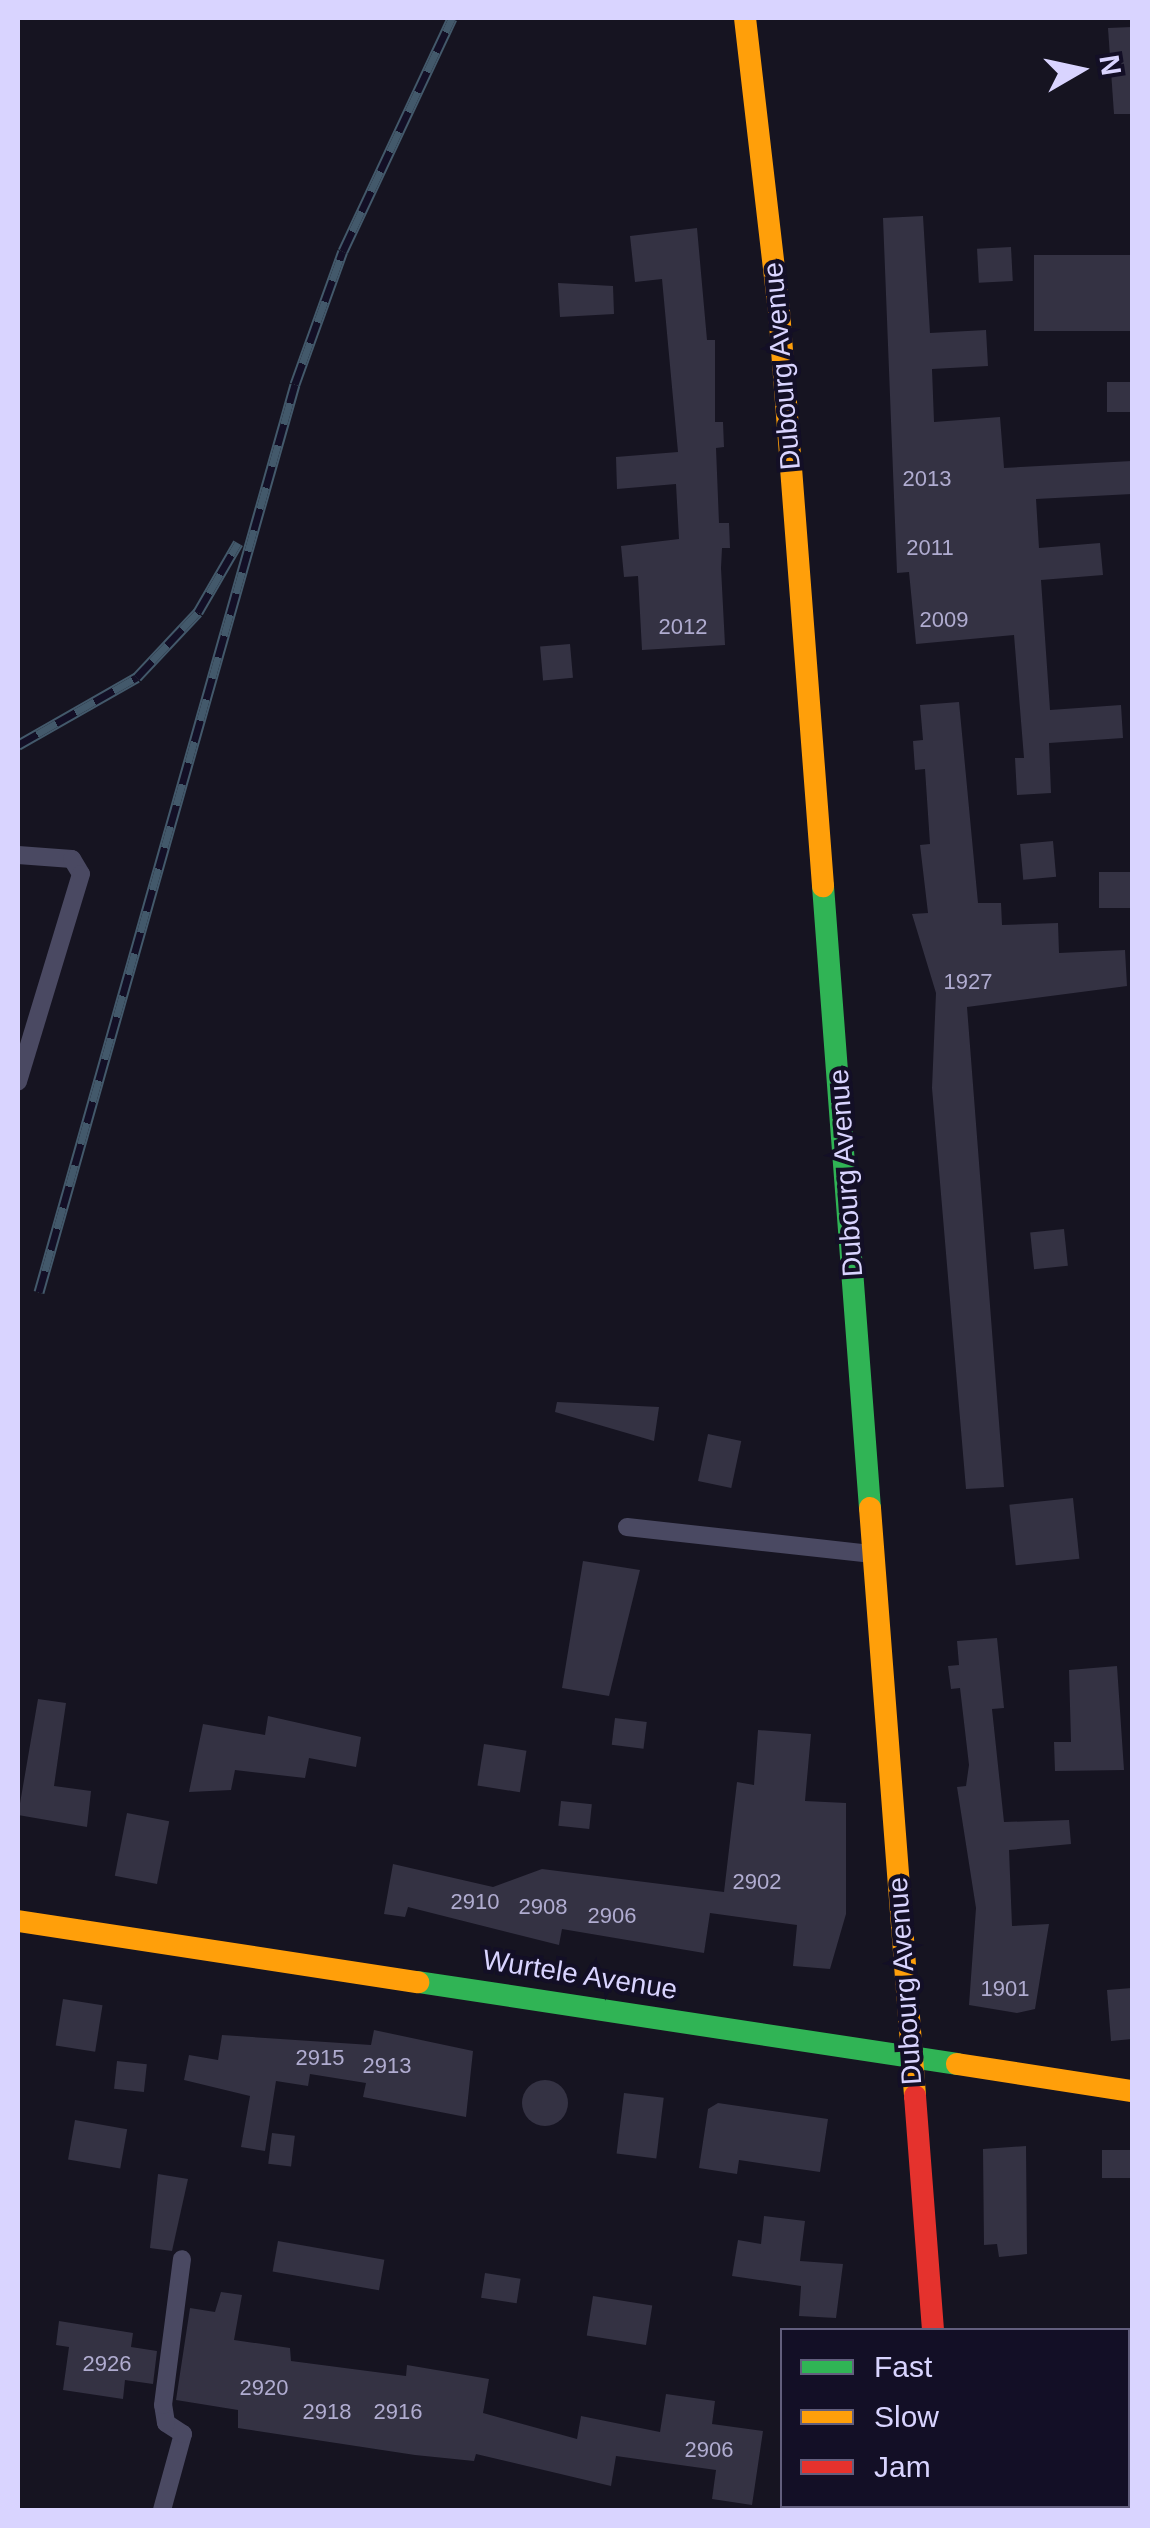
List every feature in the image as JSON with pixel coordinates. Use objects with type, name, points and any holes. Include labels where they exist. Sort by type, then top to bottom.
[{"type":"street","name":"Dubourg Avenue","points":[[745,18],[779,311],[932,2328]]},
{"type":"street","name":"Wurtele Avenue","points":[[18,1920],[1132,2091]]},
{"type":"lane","points":[[18,855],[72,859],[81,874],[18,1082]]},
{"type":"lane","points":[[626,1527],[876,1555]]},
{"type":"lane","points":[[162,2510],[182,2444],[163,2404],[182,2259]]},
{"type":"building","points":[[1132,27],[1132,114],[1114,114],[1108,28]]},
{"type":"building","points":[[923,216],[930,333],[986,330],[988,366],[932,369],[934,422],[1000,417],[1004,468],[1132,461],[1132,494],[1036,499],[1039,548],[1100,543],[1103,575],[1041,580],[1050,710],[1121,705],[1123,738],[1049,743],[1051,793],[1017,795],[1015,758],[1024,758],[1014,635],[916,644],[909,572],[897,573],[883,218]]},
{"type":"building","points":[[697,228],[707,340],[715,340],[715,422],[723,422],[724,447],[716,448],[719,523],[729,523],[730,548],[722,548],[721,568],[725,645],[642,650],[638,576],[624,577],[621,546],[679,539],[676,484],[617,489],[616,457],[678,452],[662,279],[635,282],[630,236]]},
{"type":"building","points":[[1011,247],[1013,281],[979,283],[977,249]]},
{"type":"building","points":[[1034,255],[1132,255],[1132,331],[1034,331]]},
{"type":"building","points":[[558,283],[613,286],[614,314],[560,317]]},
{"type":"building","points":[[1107,382],[1132,382],[1132,412],[1107,412]]},
{"type":"building","points":[[570,644],[573,678],[543,680],[540,647]]},
{"type":"building","points":[[959,702],[978,903],[1001,903],[1002,925],[1058,923],[1059,953],[1125,950],[1127,986],[967,1007],[1004,1487],[966,1489],[932,1088],[936,993],[912,914],[928,913],[920,845],[930,844],[925,769],[915,770],[913,741],[923,740],[920,705]]},
{"type":"building","points":[[1053,841],[1056,877],[1023,880],[1020,844]]},
{"type":"building","points":[[1099,872],[1132,872],[1132,908],[1099,908]]},
{"type":"building","points":[[1064,1229],[1068,1266],[1034,1269],[1030,1233]]},
{"type":"building","points":[[557,1402],[659,1407],[654,1441],[555,1412]]},
{"type":"building","points":[[708,1434],[741,1441],[731,1488],[698,1481]]},
{"type":"building","points":[[1073,1498],[1079,1559],[1016,1565],[1009,1505]]},
{"type":"building","points":[[583,1561],[640,1570],[609,1696],[562,1688]]},
{"type":"building","points":[[997,1638],[1004,1708],[992,1709],[1004,1822],[1069,1820],[1071,1844],[1009,1850],[1012,1926],[1049,1924],[1035,2009],[1017,2013],[969,2005],[976,1908],[957,1787],[966,1786],[969,1765],[960,1688],[951,1689],[948,1666],[959,1665],[957,1641]]},
{"type":"building","points":[[1117,1666],[1124,1770],[1055,1771],[1054,1742],[1071,1742],[1069,1670]]},
{"type":"building","points":[[38,1699],[66,1703],[54,1786],[91,1791],[87,1827],[18,1815]]},
{"type":"building","points":[[268,1716],[361,1737],[356,1767],[309,1758],[305,1778],[235,1770],[231,1790],[189,1792],[203,1724],[265,1735]]},
{"type":"building","points":[[615,1718],[647,1722],[643,1749],[612,1745]]},
{"type":"building","points":[[758,1730],[811,1734],[805,1801],[846,1803],[846,1914],[830,1969],[793,1966],[797,1925],[710,1913],[704,1953],[562,1929],[559,1945],[408,1907],[405,1917],[384,1914],[393,1864],[493,1887],[542,1869],[724,1892],[737,1782],[754,1785]]},
{"type":"building","points":[[484,1744],[526,1751],[520,1792],[477,1785]]},
{"type":"building","points":[[561,1801],[592,1804],[589,1829],[558,1826]]},
{"type":"building","points":[[127,1813],[169,1821],[157,1884],[115,1876]]},
{"type":"building","points":[[1132,1988],[1132,2039],[1111,2041],[1107,1990]]},
{"type":"building","points":[[63,1999],[103,2005],[95,2052],[56,2045]]},
{"type":"building","points":[[374,2030],[473,2051],[466,2117],[363,2097],[366,2083],[310,2074],[308,2086],[276,2081],[265,2151],[241,2147],[250,2096],[184,2080],[189,2055],[218,2060],[222,2035],[371,2045]]},
{"type":"building","points":[[117,2061],[147,2064],[144,2092],[114,2089]]},
{"type":"building","points":[[545,2080],[561,2087],[568,2103],[561,2119],[545,2126],[529,2119],[522,2103],[529,2087]]},
{"type":"building","points":[[624,2093],[664,2098],[656,2158],[617,2154]]},
{"type":"building","points":[[718,2103],[828,2119],[820,2172],[739,2160],[737,2174],[699,2168],[708,2109]]},
{"type":"building","points":[[75,2120],[127,2129],[120,2169],[68,2159]]},
{"type":"building","points":[[272,2133],[295,2136],[291,2167],[268,2164]]},
{"type":"building","points":[[1026,2146],[1027,2254],[999,2257],[997,2244],[984,2245],[983,2149]]},
{"type":"building","points":[[1102,2150],[1132,2150],[1132,2178],[1102,2178]]},
{"type":"building","points":[[158,2174],[188,2179],[172,2251],[150,2248]]},
{"type":"building","points":[[764,2216],[805,2221],[800,2261],[843,2264],[836,2318],[799,2316],[801,2286],[732,2276],[738,2240],[761,2244]]},
{"type":"building","points":[[278,2241],[384,2260],[379,2290],[273,2272]]},
{"type":"building","points":[[485,2273],[521,2279],[517,2303],[481,2298]]},
{"type":"building","points":[[221,2292],[242,2295],[234,2340],[290,2348],[291,2361],[406,2376],[407,2365],[489,2379],[483,2413],[577,2439],[581,2416],[660,2432],[666,2394],[715,2401],[712,2424],[763,2431],[752,2505],[712,2499],[716,2470],[616,2456],[611,2486],[476,2454],[474,2461],[415,2455],[238,2428],[238,2410],[176,2400],[190,2308],[215,2312]]},
{"type":"building","points":[[593,2296],[652,2305],[646,2345],[587,2336]]},
{"type":"building","points":[[59,2321],[133,2333],[131,2347],[157,2351],[153,2384],[125,2380],[123,2399],[63,2390],[69,2347],[56,2345]]},
{"type":"railway","points":[[39,1292],[295,384],[343,251],[452,18]]},
{"type":"railway","points":[[18,745],[137,677],[198,612],[238,543]]},
{"type":"traffic: fast","points":[[823,886],[870,1508]]},
{"type":"traffic: fast","points":[[418,1982],[957,2064]]},
{"type":"traffic: slow","points":[[745,18],[779,311],[823,886]]},
{"type":"traffic: slow","points":[[870,1508],[915,2096]]},
{"type":"traffic: slow","points":[[18,1921],[418,1982]]},
{"type":"traffic: slow","points":[[957,2064],[1132,2091]]},
{"type":"traffic: jam","points":[[915,2096],[933,2328]]}]
